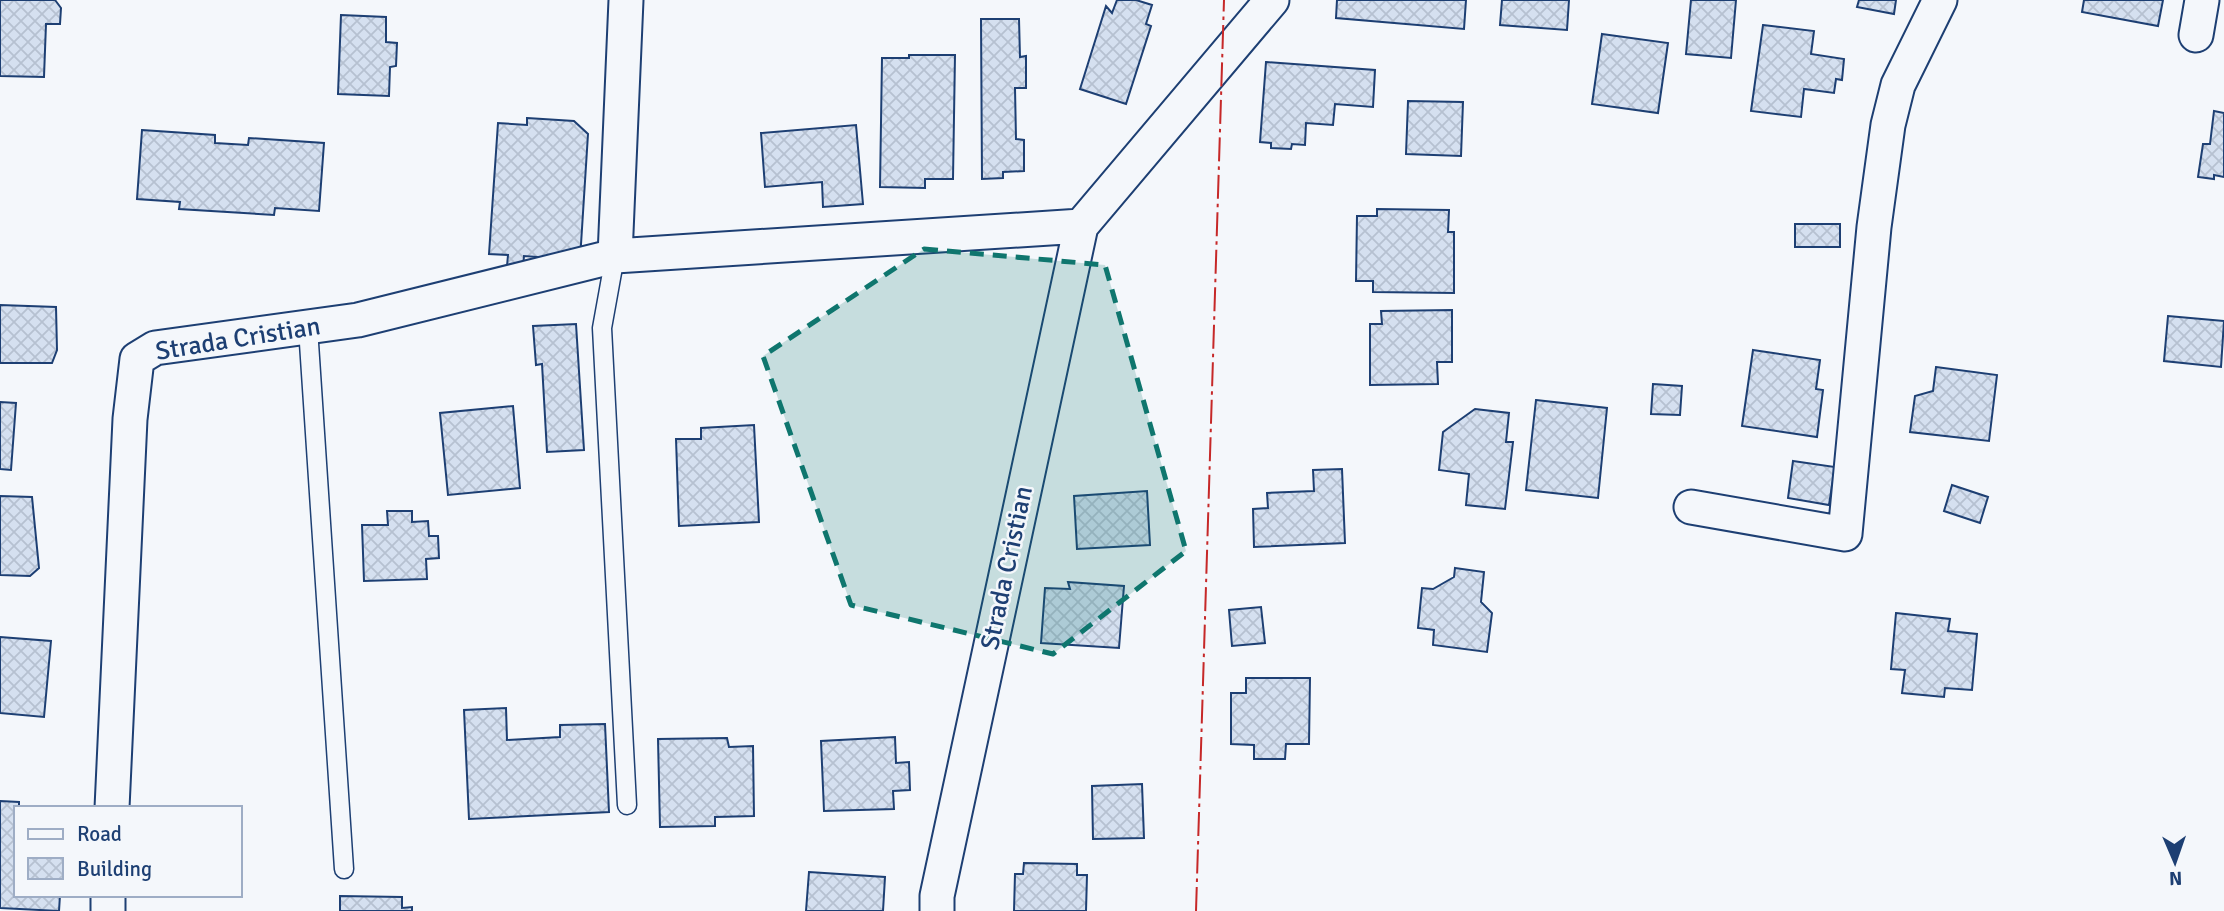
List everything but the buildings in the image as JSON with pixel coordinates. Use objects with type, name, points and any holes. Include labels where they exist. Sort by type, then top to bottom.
[{"type":"street","points":[[615,256],[625,0]]},
{"type":"street","name":"Strada Cristian","points":[[937,911],[937,896],[1081,226],[1272,0]]},
{"type":"street","points":[[1691,507],[1845,534],[1874,227],[1888,125],[1898,85],[1940,0]]},
{"type":"street","points":[[2196,35],[2202,0]]},
{"type":"street","name":"Strada Cristian","points":[[112,806],[130,419],[137,359],[155,348],[358,320],[615,256],[1081,226]]},
{"type":"lane","points":[[615,256],[602,328],[627,805]]},
{"type":"lane","points":[[308,328],[344,869]]},
{"type":"highlighted area","points":[[924,249],[1105,265],[1186,551],[1053,654],[851,605],[763,356]]},
{"type":"power","points":[[1196,911],[1224,0]]}]
